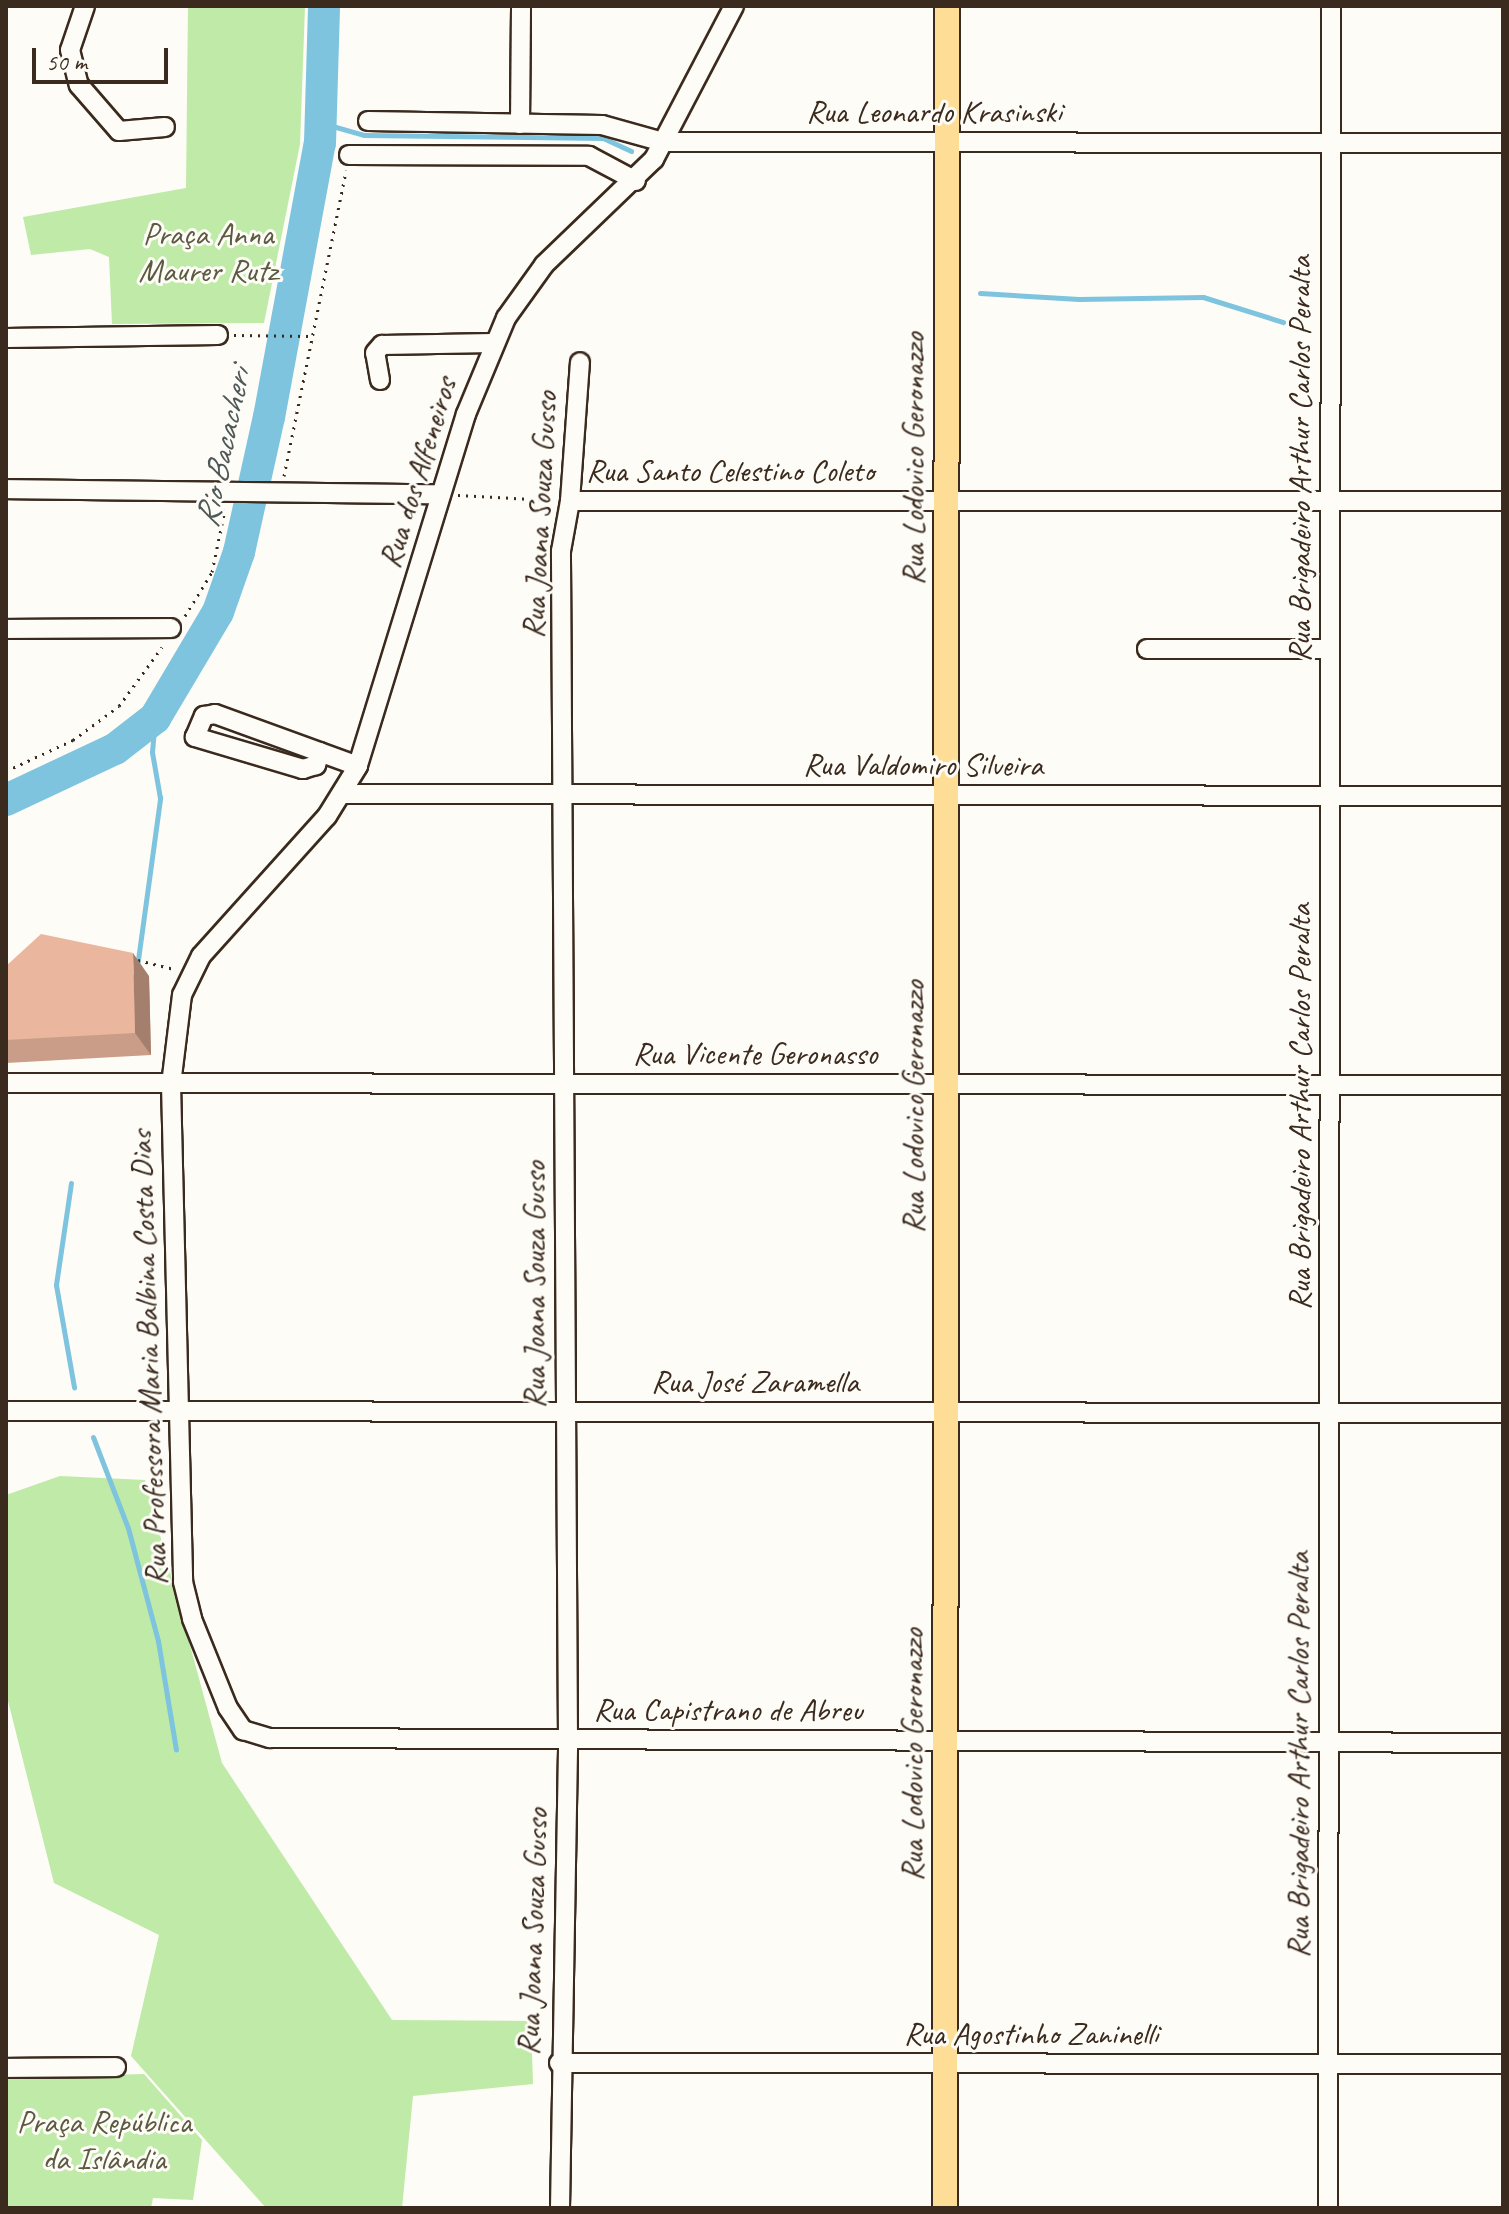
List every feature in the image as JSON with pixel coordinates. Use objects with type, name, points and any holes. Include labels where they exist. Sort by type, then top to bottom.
[{"type":"main road","name":"Rua Lodovico Geronazzo","points":[[945,2208],[947,6]]},
{"type":"street","points":[[85,6],[70,50],[79,85],[119,131],[165,127]]},
{"type":"street","points":[[520,124],[521,6]]},
{"type":"street","name":"Rua dos Alfeneiros","points":[[190,974],[344,794],[358,766],[441,494],[493,343],[524,289],[544,265],[636,181],[663,142],[734,6]]},
{"type":"street","name":"Rua Brigadeiro Arthur Carlos Peralta","points":[[1328,2208],[1331,6]]},
{"type":"street","name":"Rua Leonardo Krasinski","points":[[368,121],[621,127],[663,142],[1503,143]]},
{"type":"street","points":[[349,155],[589,156],[636,181]]},
{"type":"street","points":[[6,338],[218,335]]},
{"type":"street","points":[[380,380],[375,353],[382,345],[493,343]]},
{"type":"street","name":"Rua Joana Souza Gusso","points":[[560,2208],[559,2063],[568,1739],[561,551],[570,501],[580,362]]},
{"type":"street","points":[[6,489],[441,494]]},
{"type":"street","name":"Rua Santo Celestino Coleto","points":[[570,501],[1503,501]]},
{"type":"street","points":[[6,629],[171,628]]},
{"type":"street","points":[[1147,649],[1330,649]]},
{"type":"street","points":[[320,752],[316,765],[303,769],[195,737],[204,716],[215,714],[320,752],[358,766]]},
{"type":"street","name":"Rua Valdomiro Silveira","points":[[344,794],[1503,796]]},
{"type":"street","name":"Rua Professora Maria Balbina Costa Dias","points":[[190,974],[176,1020],[171,1084],[186,1601],[228,1708],[243,1730]]},
{"type":"street","name":"Rua Vicente Geronasso","points":[[6,1083],[1503,1085]]},
{"type":"street","name":"Rua José Zaramella","points":[[6,1411],[1503,1413]]},
{"type":"street","name":"Rua Capistrano de Abreu","points":[[243,1730],[270,1738],[1503,1743]]},
{"type":"street","name":"Rua Agostinho Zaninelli","points":[[559,2063],[1503,2064]]},
{"type":"street","points":[[6,2068],[116,2067]]},
{"type":"path","points":[[275,492],[312,336],[349,155]]},
{"type":"path","points":[[218,335],[312,336]]},
{"type":"path","points":[[6,771],[73,740],[119,706],[171,628],[198,601],[212,572],[234,492]]},
{"type":"path","name":"Rua Santo Celestino Coleto","points":[[441,494],[570,501]]},
{"type":"path","points":[[134,959],[157,965]]},
{"type":"green space","name":"Praça Anna Maurer Rutz","points":[[188,6],[305,6],[300,144],[264,323],[112,324],[109,257],[90,249],[31,255],[23,217],[186,188]]},
{"type":"green space","points":[[60,1476],[145,1480],[222,1763],[392,2020],[531,2021],[533,2084],[413,2096],[402,2208],[266,2208],[131,2056],[159,1935],[54,1883],[6,1693],[6,1495]]},
{"type":"green space","name":"Praça República da Islândia","points":[[144,2074],[202,2140],[193,2200],[153,2198],[151,2208],[6,2208],[6,2078]]},
{"type":"building","points":[[41,934],[133,953],[135,1033],[6,1040],[6,966]]},
{"type":"waterway","name":"Rio Bacacheri","points":[[6,800],[115,749],[155,718],[218,612],[239,552],[269,417],[320,143],[324,6]]},
{"type":"waterway","points":[[322,123],[364,135],[603,138],[631,151]]},
{"type":"waterway","points":[[980,293],[1079,299],[1203,297],[1283,322]]},
{"type":"waterway","points":[[137,967],[160,798],[152,752],[155,718]]},
{"type":"waterway","points":[[71,1183],[56,1285],[74,1387]]},
{"type":"waterway","points":[[93,1437],[128,1528],[158,1641],[176,1750]]}]
